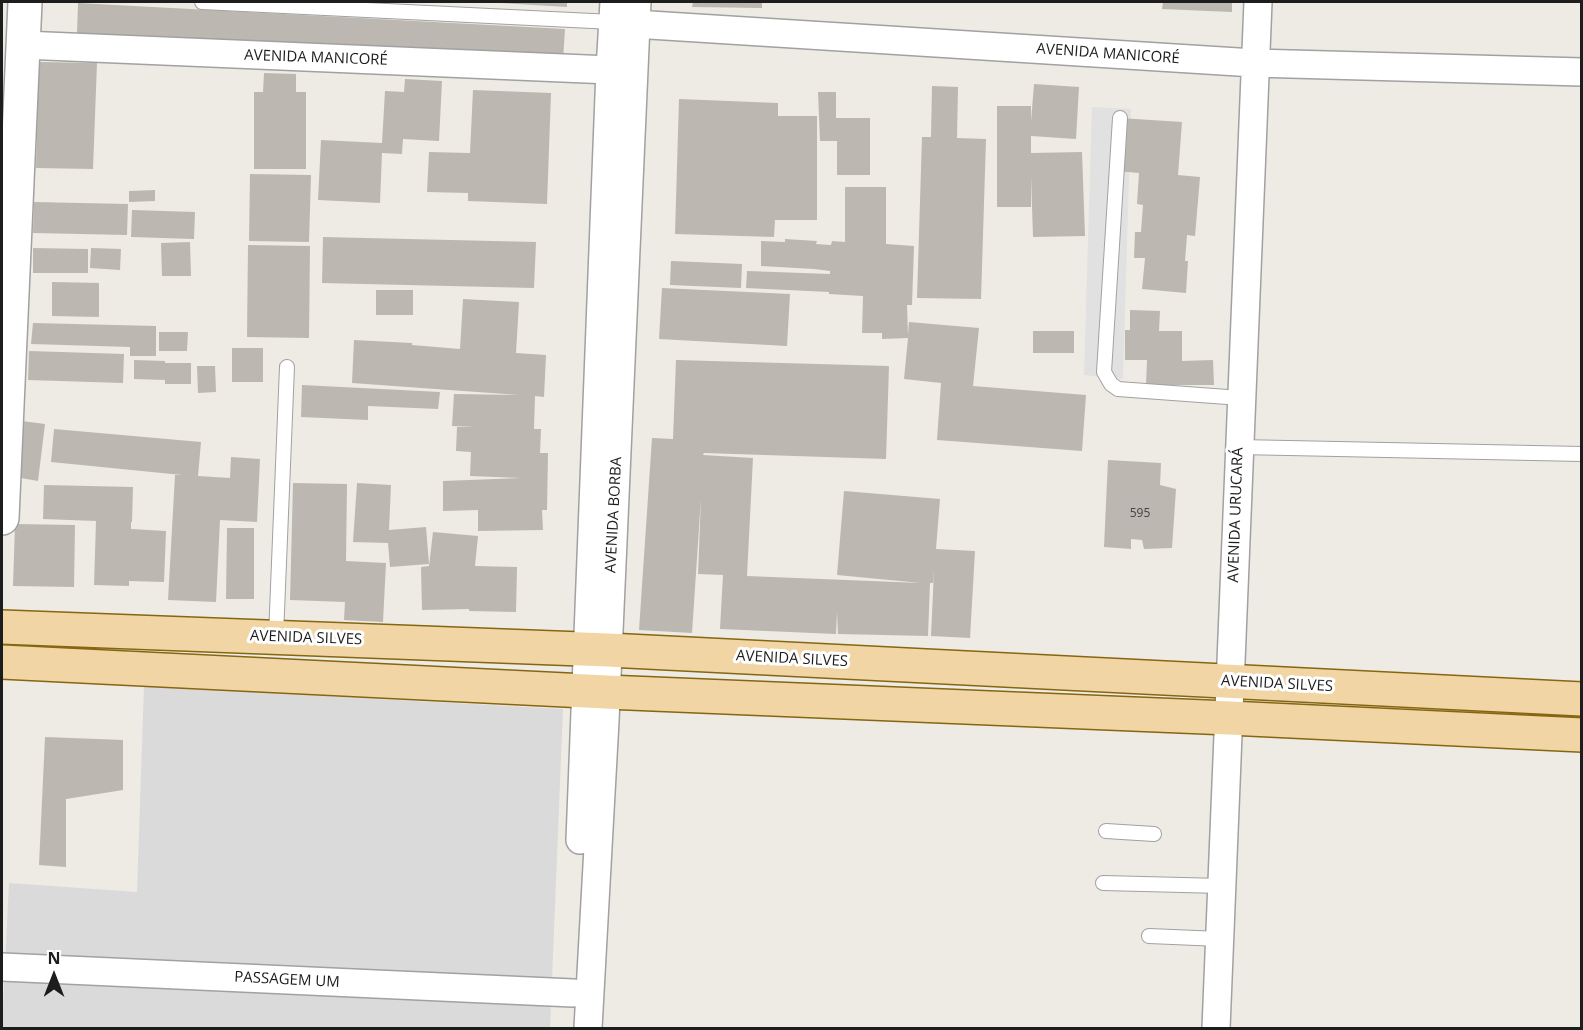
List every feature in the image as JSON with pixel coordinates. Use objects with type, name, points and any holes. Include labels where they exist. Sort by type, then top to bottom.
[{"type":"main road","name":"AVENIDA SILVES","points":[[2,627],[597,649],[1581,699]]},
{"type":"main road","points":[[2,662],[596,692],[1581,735]]},
{"type":"street","points":[[2,518],[25,2]]},
{"type":"street","name":"AVENIDA URUCARÁ","points":[[1216,1029],[1258,2]]},
{"type":"street","name":"AVENIDA MANICORÉ","points":[[625,12],[1254,63],[1581,72]]},
{"type":"street","name":"AVENIDA BORBA","points":[[588,1029],[610,70],[625,12]]},
{"type":"street","name":"AVENIDA BORBA","points":[[597,649],[625,12]]},
{"type":"street","name":"AVENIDA MANICORÉ","points":[[23,45],[610,70]]},
{"type":"street","name":"AVENIDA BORBA","points":[[571,1029],[596,692]]},
{"type":"street","name":"PASSAGEM UM","points":[[2,967],[573,993]]},
{"type":"lane","points":[[202,2],[571,20],[625,12]]},
{"type":"lane","points":[[1120,118],[1104,372],[1111,384],[1118,388],[1241,398]]},
{"type":"lane","points":[[276,636],[287,367]]},
{"type":"lane","points":[[1239,447],[1581,454]]},
{"type":"lane","points":[[1106,831],[1154,834]]},
{"type":"lane","points":[[1103,882],[1222,886]]},
{"type":"lane","points":[[1149,936],[1220,939]]},
{"type":"shaded area","points":[[1092,107],[1131,109],[1123,379],[1084,375]]},
{"type":"shaded area","points":[[144,686],[563,709],[550,1028],[2,1028],[9,883],[137,892]]},
{"type":"building","points":[[567,2],[567,7],[500,3]]},
{"type":"building","points":[[693,2],[762,2],[762,8],[692,7]]},
{"type":"building","points":[[1163,2],[1232,2],[1232,12],[1162,9]]},
{"type":"building","points":[[78,3],[565,29],[563,60],[77,34]]},
{"type":"building","points":[[39,62],[97,63],[93,169],[36,168]]},
{"type":"building","points":[[264,73],[296,74],[296,92],[306,92],[306,169],[254,169],[254,92],[263,92]]},
{"type":"building","points":[[405,79],[442,81],[439,141],[403,139],[402,154],[382,153],[380,203],[318,200],[321,140],[382,143],[385,91],[404,92]]},
{"type":"building","points":[[1034,84],[1079,87],[1076,139],[1031,136],[1031,153],[1082,152],[1085,236],[1033,237],[1031,176],[1031,207],[997,207],[997,106],[1031,106],[1031,122]]},
{"type":"building","points":[[932,86],[958,87],[957,138],[986,139],[981,299],[917,298],[922,137],[931,137]]},
{"type":"building","points":[[473,90],[551,93],[547,204],[468,201],[468,193],[427,192],[429,152],[470,153]]},
{"type":"building","points":[[818,92],[836,92],[836,118],[870,118],[870,175],[837,175],[837,141],[820,141]]},
{"type":"building","points":[[679,99],[778,103],[778,116],[817,116],[817,220],[775,220],[774,237],[675,234]]},
{"type":"building","points":[[1120,118],[1182,122],[1178,175],[1200,177],[1195,236],[1187,235],[1186,293],[1142,289],[1145,258],[1134,258],[1135,232],[1141,232],[1143,205],[1137,204],[1139,173],[1116,171]]},
{"type":"building","points":[[250,174],[311,175],[309,242],[249,241]]},
{"type":"building","points":[[845,187],[886,187],[886,244],[914,246],[912,305],[907,305],[908,335],[909,322],[979,328],[973,386],[1086,395],[1082,451],[937,440],[941,383],[904,379],[908,338],[882,339],[882,333],[862,333],[863,296],[746,288],[747,271],[830,274],[830,271],[814,269],[761,266],[761,241],[785,242],[785,239],[817,241],[816,244],[831,245],[832,241],[845,242]]},
{"type":"building","points":[[155,190],[155,201],[129,202],[129,191]]},
{"type":"building","points":[[34,202],[128,204],[127,235],[33,233]]},
{"type":"building","points":[[132,210],[195,212],[194,239],[131,237]]},
{"type":"building","points":[[323,237],[536,242],[534,288],[322,283]]},
{"type":"building","points":[[190,242],[191,276],[162,276],[161,243]]},
{"type":"building","points":[[248,245],[310,246],[309,338],[247,337]]},
{"type":"building","points":[[33,248],[88,249],[88,273],[33,273]]},
{"type":"building","points":[[91,248],[121,249],[120,270],[90,268]]},
{"type":"building","points":[[671,261],[742,264],[741,288],[670,285]]},
{"type":"building","points":[[52,282],[99,283],[99,317],[52,316]]},
{"type":"building","points":[[662,288],[790,294],[787,346],[659,339]]},
{"type":"building","points":[[376,290],[413,290],[413,315],[376,315]]},
{"type":"building","points":[[463,299],[519,302],[516,353],[546,355],[544,397],[535,396],[534,429],[541,429],[540,453],[548,453],[547,510],[542,510],[543,530],[478,531],[478,510],[443,511],[443,481],[521,478],[470,476],[471,452],[456,451],[457,427],[476,427],[452,426],[454,394],[519,395],[352,383],[354,340],[412,343],[412,345],[460,349]]},
{"type":"building","points":[[1130,310],[1160,311],[1159,331],[1182,331],[1182,361],[1213,360],[1214,385],[1146,385],[1147,360],[1125,360],[1125,330],[1130,330]]},
{"type":"building","points":[[33,323],[156,326],[156,356],[130,356],[130,347],[31,344]]},
{"type":"building","points":[[1033,331],[1074,331],[1074,353],[1033,353]]},
{"type":"building","points":[[159,332],[188,332],[187,351],[159,351]]},
{"type":"building","points":[[232,348],[263,348],[263,382],[232,382]]},
{"type":"building","points":[[29,351],[124,354],[123,383],[28,380]]},
{"type":"building","points":[[134,360],[191,363],[191,384],[165,384],[165,380],[134,379]]},
{"type":"building","points":[[676,360],[889,366],[886,459],[704,453],[703,455],[753,458],[747,576],[921,583],[837,575],[844,491],[940,499],[936,549],[975,551],[970,638],[931,636],[934,570],[933,583],[930,583],[928,636],[838,634],[837,612],[836,634],[720,629],[723,575],[698,574],[701,498],[692,633],[639,630],[652,438],[673,439]]},
{"type":"building","points":[[197,366],[215,366],[216,392],[198,393]]},
{"type":"building","points":[[302,385],[440,392],[438,409],[368,406],[368,420],[301,417]]},
{"type":"building","points":[[22,421],[45,424],[38,481],[15,477]]},
{"type":"building","points":[[54,429],[201,442],[198,476],[230,478],[231,457],[260,459],[257,522],[220,520],[216,602],[168,600],[175,475],[182,475],[51,462]]},
{"type":"building","points":[[1108,460],[1161,463],[1160,485],[1176,489],[1172,548],[1144,549],[1142,540],[1131,539],[1131,549],[1104,547]]},
{"type":"building","points":[[293,483],[347,484],[346,561],[386,563],[383,622],[344,620],[345,602],[290,600]]},
{"type":"building","points":[[357,483],[391,485],[389,530],[426,527],[429,564],[390,567],[388,543],[353,542]]},
{"type":"building","points":[[44,485],[133,487],[131,529],[166,531],[164,582],[129,581],[129,586],[94,585],[96,521],[43,519]]},
{"type":"building","points":[[15,524],[75,525],[74,587],[13,586]]},
{"type":"building","points":[[227,528],[254,528],[254,599],[226,599]]},
{"type":"building","points":[[433,532],[478,536],[475,566],[517,567],[516,612],[469,611],[469,609],[422,610],[421,567],[429,566]]},
{"type":"building","points":[[45,737],[123,740],[123,790],[66,799],[66,867],[39,865]]}]
